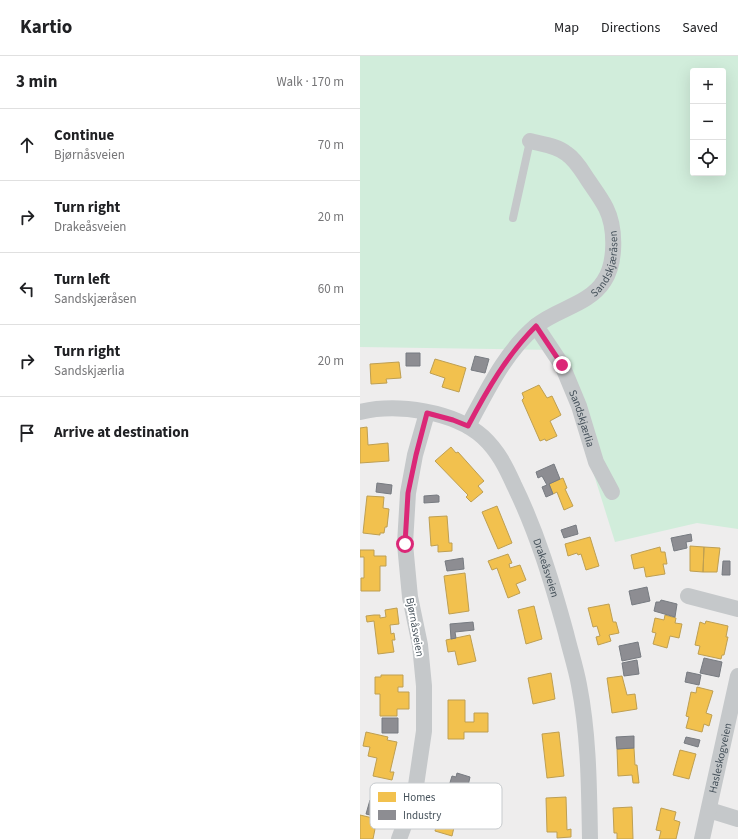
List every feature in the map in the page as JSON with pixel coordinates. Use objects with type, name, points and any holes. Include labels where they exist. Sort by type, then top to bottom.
[{"type":"street","name":"Sandskjæråsen","points":[[468,426],[494,378],[511,353],[536,326],[579,302],[602,283],[611,263],[612,237],[607,209],[572,159],[562,150],[530,141]]},
{"type":"street","name":"Sandskjærlia","points":[[536,326],[562,365],[579,406],[596,462],[612,492]]},
{"type":"street","name":"Drakeåsveien","points":[[360,412],[392,408],[412,409],[453,420],[468,426],[483,437],[500,456],[525,506],[547,568],[579,685],[586,740],[590,839]]},
{"type":"street","name":"Bjørnåsveien","points":[[416,783],[424,731],[423,679],[420,645],[410,597],[405,544],[408,493],[427,413]]},
{"type":"street","points":[[688,596],[738,609]]},
{"type":"street","name":"Hasleskogveien","points":[[702,839],[738,676]]},
{"type":"street","points":[[709,810],[738,819]]},
{"type":"street","name":"Bjørnåsveien","points":[[399,839],[403,829]]},
{"type":"lane","name":"Sandskjæråsen","points":[[512,218],[530,141]]},
{"type":"green space","points":[[360,56],[738,56],[738,529],[697,523],[615,542],[555,350],[360,347]]},
{"type":"building: Homes","points":[[435,359],[466,368],[459,392],[442,387],[445,378],[430,373]]},
{"type":"building: Homes","points":[[399,362],[401,378],[386,379],[387,383],[371,384],[370,364]]},
{"type":"building: Homes","points":[[539,385],[547,398],[552,396],[561,415],[550,421],[557,436],[546,441],[545,439],[540,441],[522,400],[524,398],[522,393]]},
{"type":"building: Homes","points":[[367,427],[368,445],[388,443],[389,461],[360,463],[360,428]]},
{"type":"building: Homes","points":[[451,447],[456,453],[458,452],[484,481],[478,486],[483,492],[471,502],[466,497],[468,495],[435,461]]},
{"type":"building: Homes","points":[[563,478],[567,488],[565,489],[573,506],[564,510],[557,492],[553,494],[549,484]]},
{"type":"building: Homes","points":[[367,496],[384,497],[383,508],[389,509],[387,527],[385,527],[384,533],[380,533],[380,535],[363,533]]},
{"type":"building: Homes","points":[[497,506],[512,543],[498,549],[482,512]]},
{"type":"building: Homes","points":[[447,516],[449,543],[452,543],[452,551],[438,552],[438,545],[431,546],[429,517]]},
{"type":"building: Homes","points":[[590,537],[599,566],[586,570],[581,554],[578,555],[577,553],[568,556],[565,544]]},
{"type":"building: Homes","points":[[690,546],[704,547],[703,572],[690,571]]},
{"type":"building: Homes","points":[[660,547],[661,552],[665,552],[667,564],[663,564],[665,574],[646,577],[644,567],[634,569],[631,555]]},
{"type":"building: Homes","points":[[704,547],[720,548],[717,572],[703,572]]},
{"type":"building: Homes","points":[[360,550],[374,550],[374,556],[386,556],[386,566],[380,566],[380,591],[361,591],[361,578],[364,578],[364,557],[360,557]]},
{"type":"building: Homes","points":[[508,554],[512,563],[509,564],[510,568],[520,565],[526,580],[516,584],[520,593],[508,598],[497,568],[492,570],[488,561]]},
{"type":"building: Homes","points":[[465,573],[469,611],[449,614],[444,576]]},
{"type":"building: Homes","points":[[609,604],[613,622],[616,622],[619,633],[609,635],[611,641],[598,645],[596,637],[600,636],[597,626],[593,627],[588,608]]},
{"type":"building: Homes","points":[[534,606],[542,639],[526,644],[518,610]]},
{"type":"building: Homes","points":[[397,608],[399,624],[390,625],[391,634],[394,633],[395,640],[392,640],[394,652],[378,654],[374,621],[367,622],[366,616],[380,615],[380,618],[386,617],[385,610]]},
{"type":"building: Homes","points":[[665,615],[676,618],[675,623],[682,624],[679,638],[670,636],[667,648],[653,644],[656,633],[652,632],[655,618],[664,620]]},
{"type":"building: Homes","points":[[706,621],[728,626],[726,637],[728,637],[724,655],[722,655],[721,659],[698,654],[700,646],[695,645],[700,622],[705,624]]},
{"type":"building: Homes","points":[[470,635],[476,661],[458,665],[455,651],[448,652],[446,640]]},
{"type":"building: Homes","points":[[551,673],[555,699],[533,704],[528,678]]},
{"type":"building: Homes","points":[[381,675],[403,675],[403,687],[398,687],[398,692],[409,692],[409,709],[397,709],[397,716],[380,716],[380,694],[375,694],[375,677],[381,677]]},
{"type":"building: Homes","points":[[622,676],[627,695],[635,694],[637,709],[612,713],[607,678]]},
{"type":"building: Homes","points":[[697,687],[713,691],[706,713],[712,715],[709,726],[704,724],[702,732],[686,728],[689,717],[686,716],[691,692],[696,693]]},
{"type":"building: Homes","points":[[448,700],[465,700],[465,722],[474,722],[474,713],[488,713],[488,732],[464,732],[464,739],[448,739]]},
{"type":"building: Homes","points":[[366,732],[388,737],[387,740],[397,742],[390,772],[394,772],[392,780],[373,776],[377,758],[368,756],[370,747],[363,746]]},
{"type":"building: Homes","points":[[559,732],[564,776],[547,778],[542,734]]},
{"type":"building: Homes","points":[[634,748],[635,765],[637,765],[639,783],[633,783],[632,775],[618,776],[617,749]]},
{"type":"building: Homes","points":[[680,750],[696,754],[689,779],[673,775]]},
{"type":"building: Homes","points":[[566,797],[567,830],[571,829],[571,837],[557,838],[557,832],[547,832],[546,798]]},
{"type":"building: Homes","points":[[632,807],[633,839],[617,839],[617,833],[614,833],[613,808]]},
{"type":"building: Homes","points":[[661,808],[676,812],[674,820],[680,822],[676,839],[659,839],[661,831],[656,830]]},
{"type":"building: Homes","points":[[360,815],[370,817],[370,829],[375,829],[373,839],[360,839]]},
{"type":"building: Homes","points":[[435,829],[454,829],[452,836],[435,831]]},
{"type":"building: Industry","points":[[406,353],[420,353],[420,366],[406,366]]},
{"type":"building: Industry","points":[[475,356],[489,359],[485,373],[471,370]]},
{"type":"building: Industry","points":[[554,464],[560,479],[549,484],[553,494],[546,497],[542,487],[547,485],[542,476],[538,478],[536,472]]},
{"type":"building: Industry","points":[[377,483],[392,485],[391,494],[376,492]]},
{"type":"building: Industry","points":[[424,496],[439,496],[439,502],[424,503]]},
{"type":"building: Industry","points":[[576,525],[578,534],[564,538],[561,530]]},
{"type":"building: Industry","points":[[691,534],[692,541],[686,542],[687,548],[674,551],[671,538]]},
{"type":"building: Industry","points":[[463,558],[464,569],[447,571],[445,561]]},
{"type":"building: Industry","points":[[723,561],[730,561],[730,575],[722,575]]},
{"type":"building: Industry","points":[[647,587],[650,601],[632,605],[629,591]]},
{"type":"building: Industry","points":[[661,600],[677,604],[675,617],[654,611],[656,602],[660,602]]},
{"type":"building: Industry","points":[[473,622],[474,630],[455,632],[456,638],[451,639],[450,624]]},
{"type":"building: Industry","points":[[638,642],[641,657],[622,661],[619,646]]},
{"type":"building: Industry","points":[[704,658],[722,662],[719,677],[700,673]]},
{"type":"building: Industry","points":[[637,660],[639,674],[624,676],[622,663]]},
{"type":"building: Industry","points":[[687,672],[701,675],[699,685],[685,682]]},
{"type":"building: Industry","points":[[382,718],[398,718],[398,733],[382,733]]},
{"type":"building: Industry","points":[[634,736],[634,748],[617,749],[616,737]]},
{"type":"building: Industry","points":[[686,737],[700,740],[698,747],[684,743]]},
{"type":"building: Industry","points":[[457,773],[470,777],[469,783],[450,783],[452,776],[456,777]]},
{"type":"building: Industry","points":[[370,800],[370,815],[366,814]]},
{"type":"route","points":[[405,544],[408,493],[427,413],[468,426],[494,378],[511,353],[536,326],[551,346],[562,365]]}]
